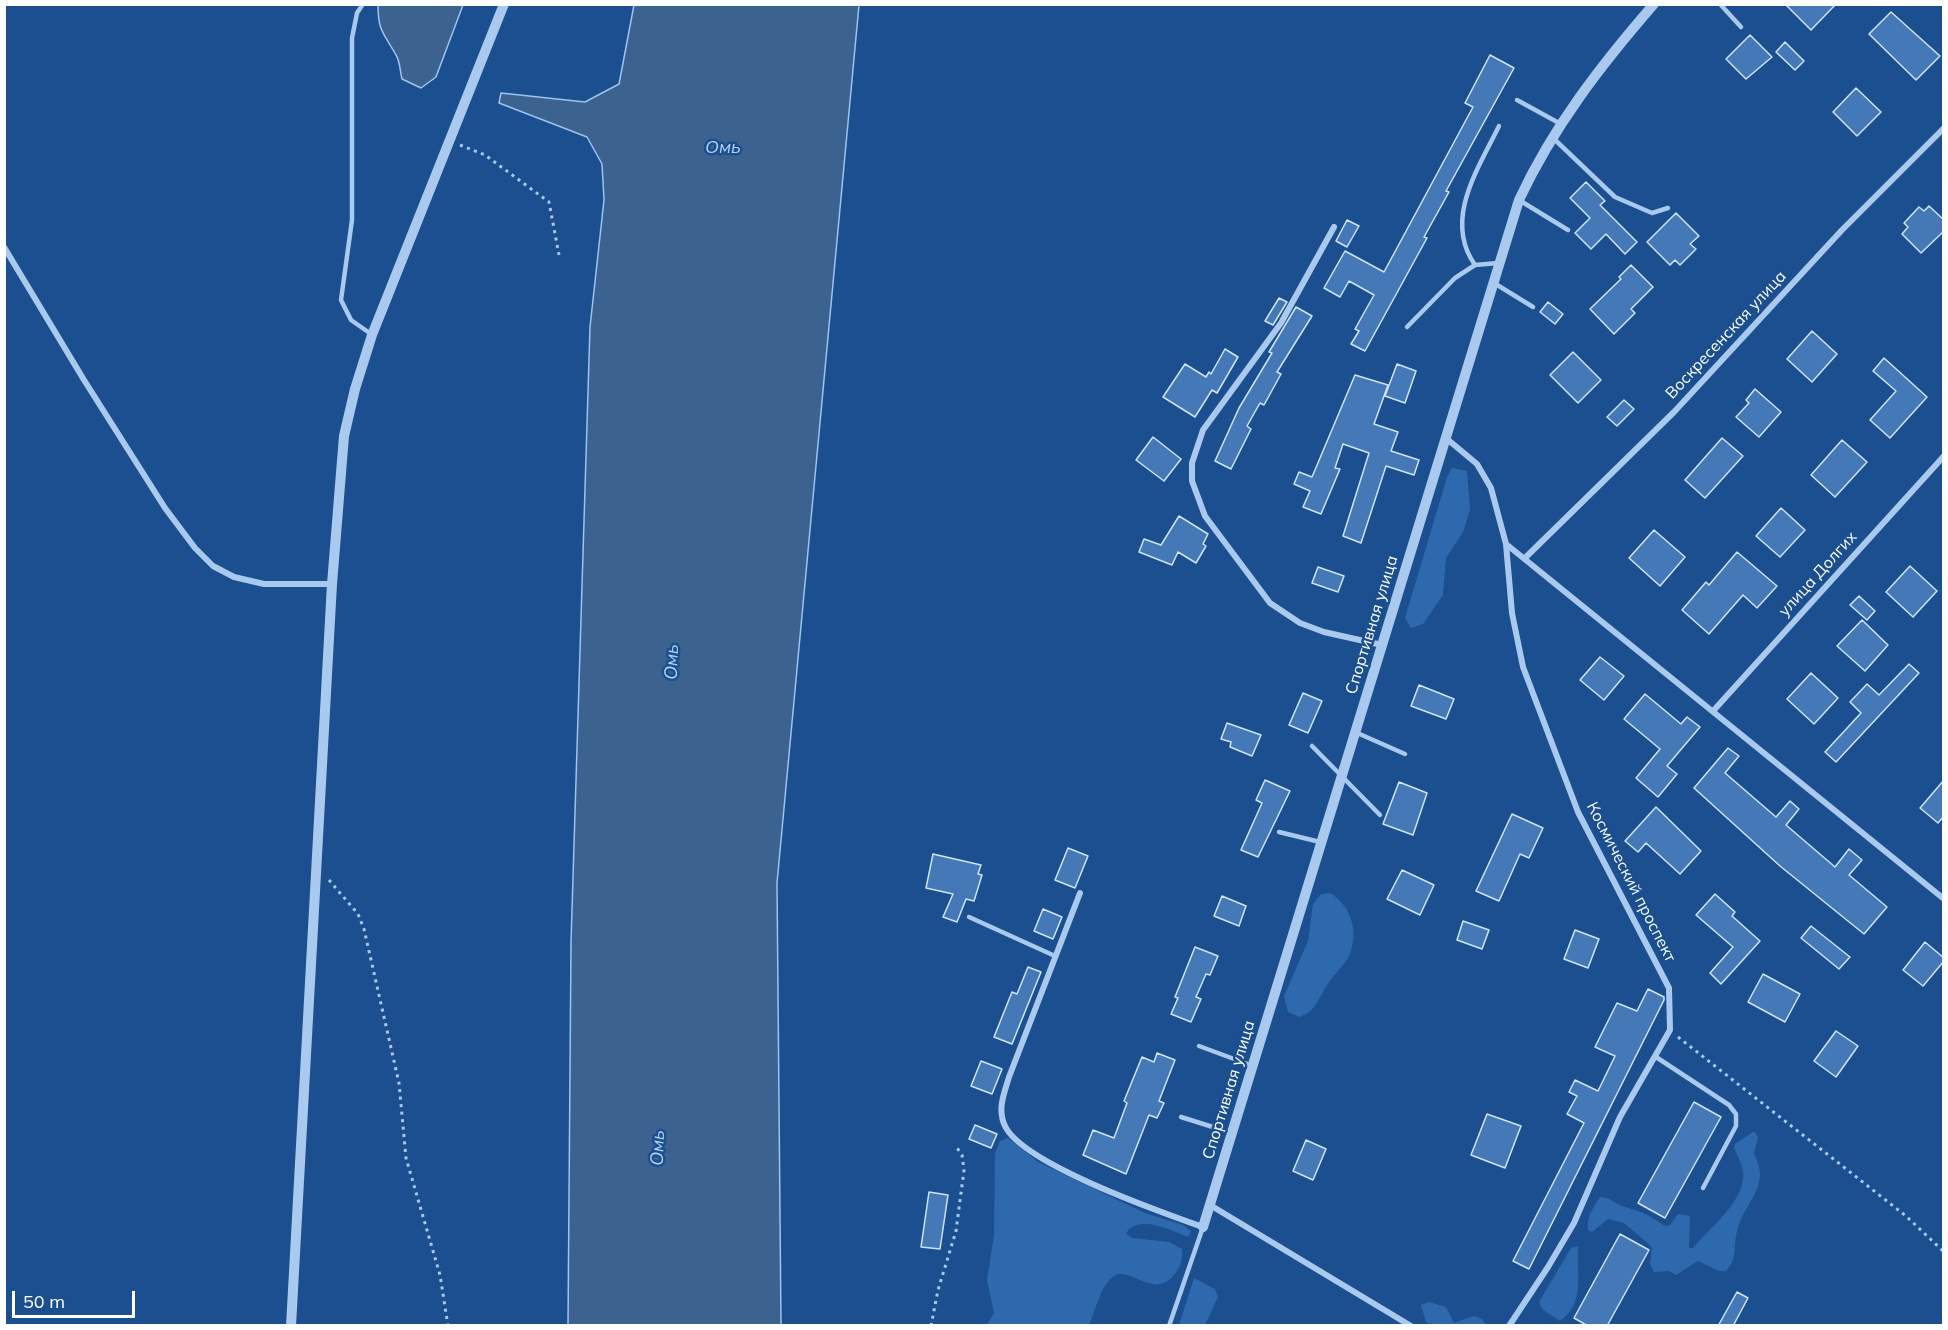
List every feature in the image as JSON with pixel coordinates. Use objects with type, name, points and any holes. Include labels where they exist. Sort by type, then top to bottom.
[{"type":"street","points":[[291,1326],[332,584],[344,436],[355,389],[372,335],[504,4]]},
{"type":"street","name":"Спортивная улица","points":[[1203,1227],[1519,200],[1559,123],[1612,52],[1654,4]]},
{"type":"street","name":"Воскресенская улица","points":[[1526,557],[1674,412],[1842,230],[1944,128]]},
{"type":"street","points":[[1334,227],[1281,322],[1203,430],[1192,463],[1192,482],[1205,516],[1270,603],[1300,623],[1324,632],[1382,645]]},
{"type":"street","points":[[4,247],[96,400],[165,508],[195,548],[213,566],[234,577],[264,584],[332,584]]},
{"type":"street","name":"Космический проспект","points":[[1447,439],[1477,464],[1491,488],[1506,544],[1512,613],[1523,667],[1578,812],[1669,988],[1670,1030],[1620,1117],[1574,1223],[1509,1326]]},
{"type":"street","name":"улица Долгих","points":[[1714,710],[1944,456]]},
{"type":"street","points":[[1506,544],[1526,557],[1944,898]]},
{"type":"street","points":[[1080,893],[1001,1102],[1006,1127],[1015,1138],[1041,1158],[1133,1201],[1203,1227]]},
{"type":"street","points":[[1210,1205],[1411,1326]]},
{"type":"lane","points":[[363,4],[357,13],[352,38],[352,220],[341,300],[351,320],[372,335]]},
{"type":"lane","points":[[1720,4],[1741,27]]},
{"type":"lane","points":[[1517,100],[1559,123]]},
{"type":"lane","points":[[1475,265],[1467,252],[1462,234],[1462,209],[1499,126]]},
{"type":"lane","points":[[1552,136],[1615,197],[1653,213],[1668,208]]},
{"type":"lane","points":[[1519,200],[1568,230]]},
{"type":"lane","points":[[1407,327],[1455,278],[1475,265],[1498,263]]},
{"type":"lane","points":[[1492,282],[1533,307]]},
{"type":"lane","points":[[1355,731],[1405,754]]},
{"type":"lane","points":[[1312,746],[1380,815]]},
{"type":"lane","points":[[1279,832],[1320,842]]},
{"type":"lane","points":[[969,917],[1055,956]]},
{"type":"lane","points":[[1199,1046],[1253,1066]]},
{"type":"lane","points":[[1656,1057],[1730,1105],[1736,1114],[1736,1126],[1703,1188]]},
{"type":"lane","points":[[1180,1117],[1232,1133]]},
{"type":"lane","points":[[1169,1326],[1203,1227]]},
{"type":"path","points":[[450,141],[485,155],[549,202],[559,255]]},
{"type":"path","points":[[316,862],[358,914],[364,929],[399,1083],[406,1158],[440,1275],[448,1326]]},
{"type":"path","points":[[1670,1030],[1897,1209],[1944,1252]]},
{"type":"path","points":[[931,1326],[938,1290],[956,1231],[964,1170],[962,1155],[955,1145]]},
{"type":"shaded area","points":[[1452,468],[1467,471],[1470,510],[1463,532],[1446,558],[1443,595],[1423,624],[1411,628],[1405,618],[1447,477]]},
{"type":"shaded area","points":[[1330,893],[1344,905],[1349,913],[1353,930],[1352,949],[1313,1008],[1299,1017],[1288,1012],[1284,996],[1308,941],[1313,904],[1321,894]]},
{"type":"shaded area","points":[[1754,1131],[1758,1137],[1754,1154],[1759,1165],[1758,1185],[1740,1221],[1734,1257],[1726,1271],[1719,1271],[1698,1261],[1676,1275],[1669,1271],[1654,1272],[1650,1264],[1652,1247],[1624,1223],[1608,1219],[1592,1232],[1588,1230],[1591,1213],[1600,1197],[1603,1197],[1645,1214],[1665,1226],[1670,1225],[1678,1214],[1690,1216],[1689,1248],[1693,1248],[1726,1213],[1739,1192],[1743,1182],[1743,1171],[1734,1148],[1735,1144]]},
{"type":"shaded area","points":[[1008,1138],[1038,1162],[1145,1213],[1183,1225],[1191,1231],[1188,1237],[1147,1224],[1132,1227],[1126,1233],[1132,1238],[1169,1242],[1182,1249],[1181,1263],[1174,1275],[1166,1282],[1158,1284],[1150,1284],[1127,1275],[1114,1276],[1105,1285],[1089,1325],[986,1326],[994,1313],[987,1280],[994,1235],[995,1153],[1000,1141]]},
{"type":"shaded area","points":[[1578,1246],[1577,1296],[1568,1314],[1560,1321],[1543,1310],[1539,1302],[1571,1248]]},
{"type":"shaded area","points":[[1194,1278],[1215,1289],[1218,1297],[1205,1325],[1179,1325]]},
{"type":"shaded area","points":[[1429,1302],[1446,1307],[1454,1323],[1474,1316],[1482,1319],[1486,1325],[1431,1325],[1426,1322],[1421,1305]]},
{"type":"water","points":[[378,5],[463,5],[436,77],[421,88],[402,79],[397,57],[381,27]]},
{"type":"water","name":"Омь","points":[[634,5],[859,5],[777,883],[781,1325],[568,1325],[571,942],[590,327],[604,200],[602,164],[587,137],[499,103],[501,93],[585,102],[619,84]]},
{"type":"building","points":[[1785,4],[1836,4],[1811,30]]},
{"type":"building","points":[[1891,12],[1940,56],[1916,80],[1869,34]]},
{"type":"building","points":[[1750,35],[1772,57],[1746,79],[1726,59]]},
{"type":"building","points":[[1785,42],[1804,61],[1795,70],[1776,52]]},
{"type":"building","points":[[1490,55],[1514,68],[1446,191],[1449,192],[1424,237],[1427,238],[1365,351],[1351,344],[1359,331],[1355,329],[1374,295],[1349,281],[1340,297],[1324,288],[1345,251],[1384,272],[1473,107],[1465,103]]},
{"type":"building","points":[[1856,88],[1881,112],[1857,136],[1833,112]]},
{"type":"building","points":[[1586,182],[1605,201],[1600,205],[1637,242],[1625,254],[1606,234],[1591,249],[1575,233],[1590,218],[1570,198]]},
{"type":"building","points":[[1929,206],[1944,220],[1944,231],[1921,253],[1902,234],[1908,227],[1904,223],[1919,207],[1924,211]]},
{"type":"building","points":[[1676,213],[1699,236],[1690,244],[1696,249],[1680,265],[1675,260],[1670,265],[1647,242]]},
{"type":"building","points":[[1347,220],[1359,226],[1347,247],[1336,241]]},
{"type":"building","points":[[1631,265],[1653,287],[1631,309],[1635,313],[1614,334],[1590,309],[1621,279],[1619,277]]},
{"type":"building","points":[[1279,298],[1287,302],[1273,325],[1265,321]]},
{"type":"building","points":[[1548,302],[1563,314],[1555,324],[1540,312]]},
{"type":"building","points":[[1296,307],[1312,316],[1277,372],[1281,374],[1264,405],[1260,403],[1247,426],[1251,429],[1231,469],[1215,461],[1239,408]]},
{"type":"building","points":[[1812,331],[1837,354],[1812,382],[1787,359]]},
{"type":"building","points":[[1225,349],[1238,357],[1217,393],[1212,390],[1195,417],[1163,397],[1185,364],[1206,377],[1209,372],[1211,374]]},
{"type":"building","points":[[1573,352],[1601,380],[1578,403],[1550,375]]},
{"type":"building","points":[[1884,358],[1927,397],[1890,438],[1870,420],[1896,391],[1873,371]]},
{"type":"building","points":[[1397,364],[1416,371],[1405,403],[1385,396]]},
{"type":"building","points":[[1355,375],[1388,385],[1374,424],[1398,432],[1391,451],[1419,460],[1414,475],[1386,466],[1361,543],[1343,536],[1369,453],[1343,444],[1335,468],[1340,469],[1321,514],[1303,507],[1310,491],[1294,484],[1299,472],[1312,477]]},
{"type":"building","points":[[1755,389],[1781,412],[1759,437],[1736,417],[1749,403],[1746,400]]},
{"type":"building","points":[[1624,400],[1634,409],[1617,426],[1607,417]]},
{"type":"building","points":[[1153,437],[1181,459],[1164,481],[1136,460]]},
{"type":"building","points":[[1722,438],[1743,456],[1705,498],[1685,480]]},
{"type":"building","points":[[1842,440],[1867,462],[1835,497],[1811,475]]},
{"type":"building","points":[[1781,508],[1805,530],[1780,557],[1756,536]]},
{"type":"building","points":[[1179,516],[1208,534],[1203,544],[1206,546],[1196,563],[1178,552],[1172,565],[1139,552],[1144,539],[1161,545]]},
{"type":"building","points":[[1654,530],[1685,557],[1660,586],[1629,558]]},
{"type":"building","points":[[1737,552],[1777,586],[1757,608],[1743,595],[1709,634],[1682,610],[1706,582],[1709,585]]},
{"type":"building","points":[[1910,566],[1937,591],[1913,617],[1886,592]]},
{"type":"building","points":[[1318,567],[1344,576],[1338,592],[1312,583]]},
{"type":"building","points":[[1859,596],[1875,611],[1867,620],[1850,605]]},
{"type":"building","points":[[1862,620],[1888,645],[1865,671],[1837,646]]},
{"type":"building","points":[[1600,657],[1624,676],[1604,700],[1580,680]]},
{"type":"building","points":[[1909,664],[1919,673],[1836,762],[1825,752],[1861,713],[1850,702],[1867,684],[1879,695]]},
{"type":"building","points":[[1811,673],[1838,698],[1814,724],[1787,699]]},
{"type":"building","points":[[1419,685],[1454,699],[1446,719],[1411,706]]},
{"type":"building","points":[[1303,693],[1322,701],[1308,733],[1289,725]]},
{"type":"building","points":[[1645,694],[1681,724],[1687,717],[1700,727],[1667,766],[1677,774],[1658,797],[1636,778],[1660,749],[1624,719]]},
{"type":"building","points":[[1227,723],[1261,735],[1252,756],[1230,747],[1231,742],[1221,739]]},
{"type":"building","points":[[1728,748],[1739,756],[1725,773],[1776,817],[1790,801],[1799,809],[1786,825],[1835,867],[1849,849],[1862,860],[1849,875],[1887,907],[1864,934],[1780,866],[1694,788]]},
{"type":"building","points":[[1265,780],[1290,791],[1258,857],[1241,850],[1262,803],[1256,800]]},
{"type":"building","points":[[1944,780],[1944,816],[1938,823],[1920,808]]},
{"type":"building","points":[[1399,782],[1427,793],[1413,835],[1383,824]]},
{"type":"building","points":[[1656,807],[1701,851],[1680,874],[1646,843],[1638,852],[1625,841]]},
{"type":"building","points":[[1512,814],[1543,828],[1529,858],[1520,854],[1499,901],[1476,891]]},
{"type":"building","points":[[1068,848],[1088,856],[1075,888],[1055,880]]},
{"type":"building","points":[[933,854],[981,865],[978,874],[982,875],[974,901],[966,899],[957,922],[943,917],[953,894],[926,888]]},
{"type":"building","points":[[1402,870],[1434,885],[1420,915],[1387,899]]},
{"type":"building","points":[[1715,894],[1735,912],[1732,916],[1760,941],[1721,984],[1710,973],[1733,947],[1696,915]]},
{"type":"building","points":[[1222,896],[1246,906],[1239,926],[1214,916]]},
{"type":"building","points":[[1043,909],[1062,917],[1053,939],[1034,931]]},
{"type":"building","points":[[1463,921],[1489,930],[1482,949],[1457,940]]},
{"type":"building","points":[[1811,926],[1850,957],[1839,969],[1801,938]]},
{"type":"building","points":[[1575,930],[1599,939],[1588,968],[1564,959]]},
{"type":"building","points":[[1925,942],[1944,958],[1944,961],[1923,986],[1903,970]]},
{"type":"building","points":[[1195,947],[1218,956],[1210,975],[1206,974],[1196,997],[1201,999],[1191,1022],[1171,1014],[1178,998],[1175,997]]},
{"type":"building","points":[[1028,967],[1041,972],[1012,1044],[994,1037],[1012,992],[1017,994]]},
{"type":"building","points":[[1763,974],[1800,994],[1785,1022],[1748,1002]]},
{"type":"building","points":[[1648,989],[1664,997],[1664,1000],[1529,1269],[1513,1261],[1584,1123],[1567,1114],[1577,1096],[1569,1092],[1575,1080],[1598,1091],[1615,1056],[1595,1047],[1617,1003],[1637,1011]]},
{"type":"building","points":[[1836,1031],[1858,1046],[1836,1077],[1814,1061]]},
{"type":"building","points":[[1157,1053],[1175,1060],[1159,1101],[1164,1103],[1157,1118],[1149,1115],[1126,1174],[1083,1155],[1093,1130],[1114,1138],[1127,1103],[1124,1101],[1142,1057],[1154,1062]]},
{"type":"building","points":[[981,1061],[1002,1069],[992,1094],[971,1086]]},
{"type":"building","points":[[1694,1102],[1721,1117],[1665,1218],[1638,1203]]},
{"type":"building","points":[[1487,1114],[1521,1126],[1505,1168],[1471,1155]]},
{"type":"building","points":[[975,1125],[997,1134],[991,1148],[969,1139]]},
{"type":"building","points":[[1306,1140],[1326,1149],[1313,1180],[1293,1171]]},
{"type":"building","points":[[929,1192],[948,1195],[940,1249],[921,1247]]},
{"type":"building","points":[[1620,1234],[1649,1250],[1607,1326],[1588,1326],[1574,1318]]},
{"type":"building","points":[[1737,1292],[1748,1298],[1733,1326],[1718,1326]]}]
